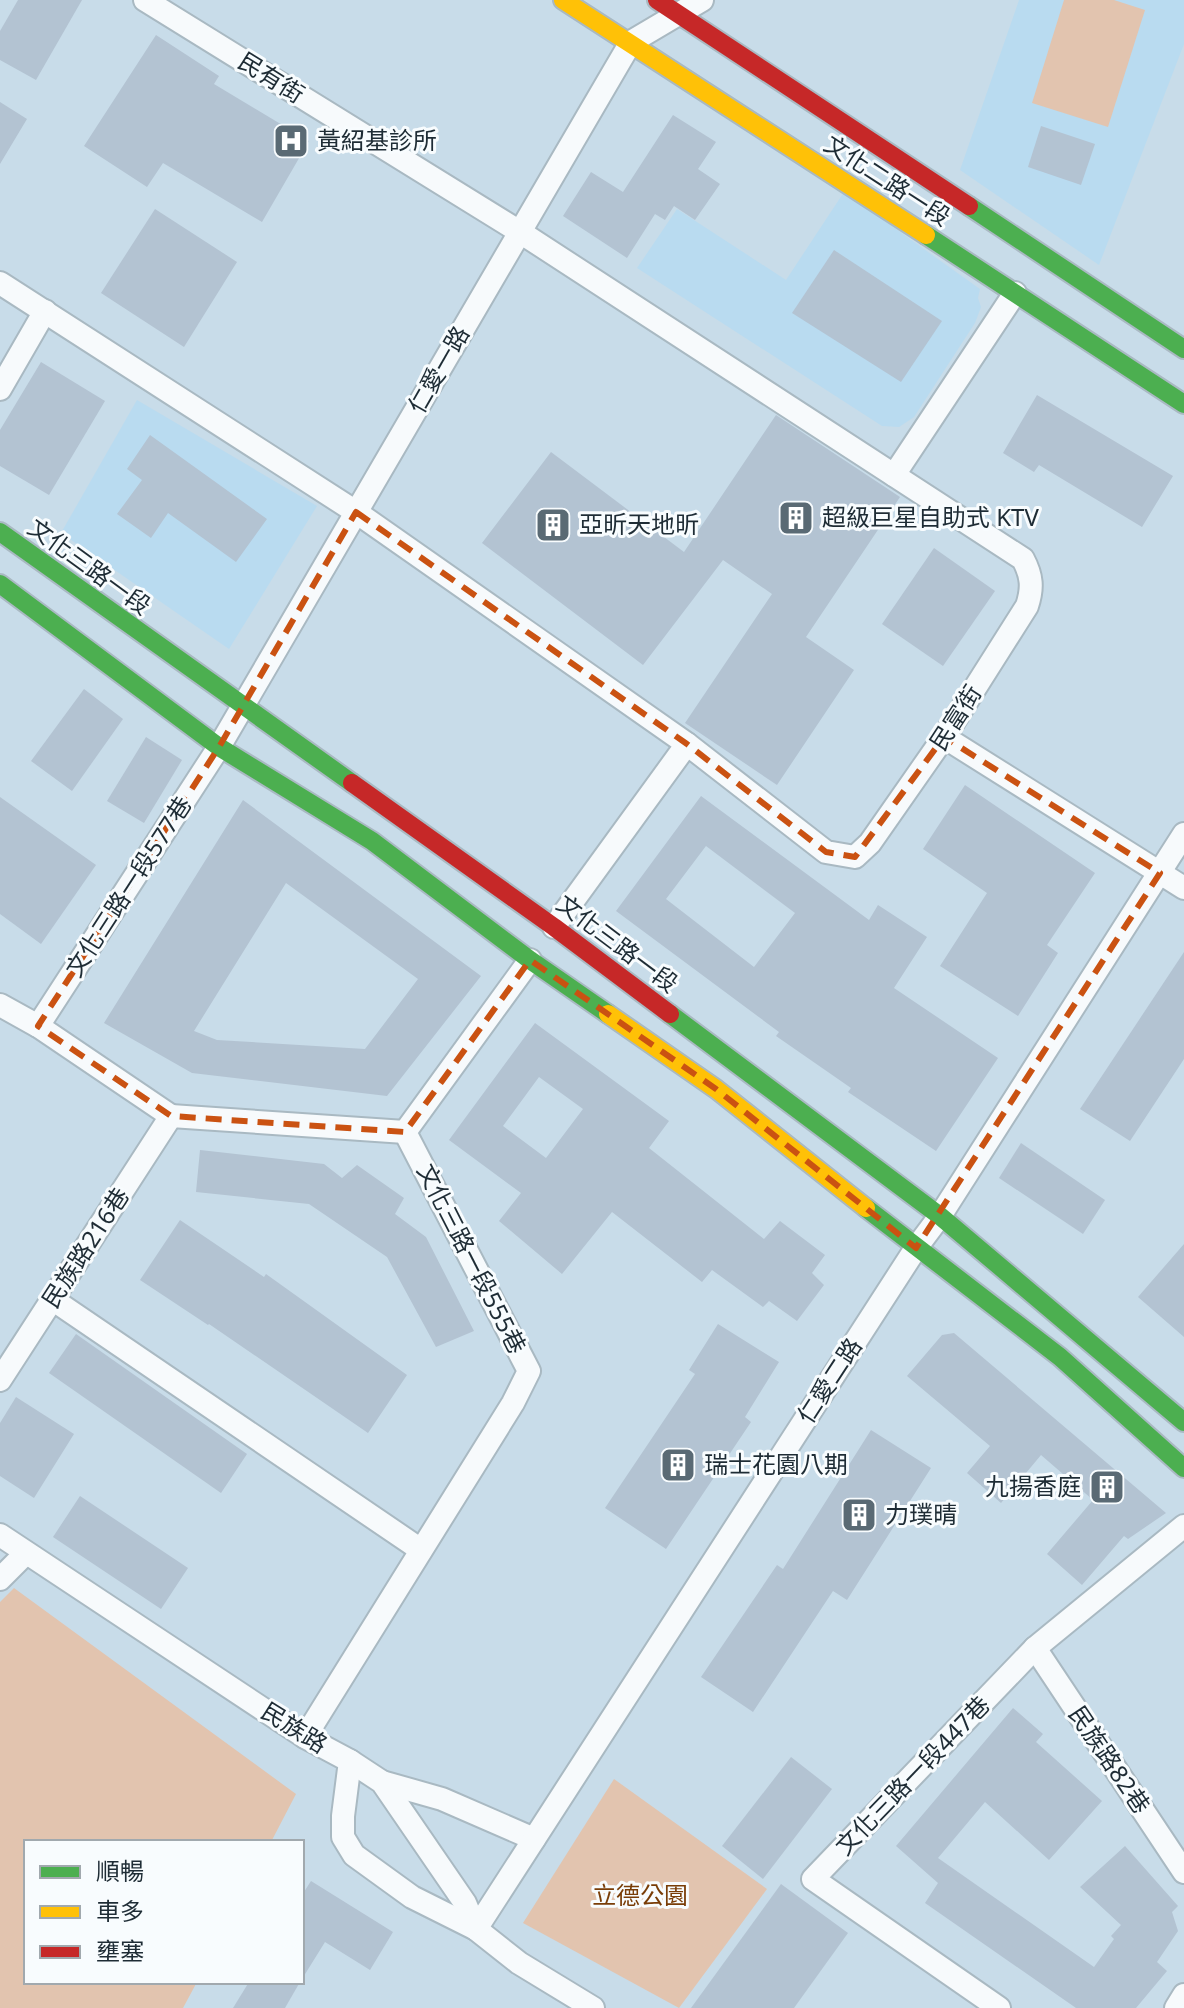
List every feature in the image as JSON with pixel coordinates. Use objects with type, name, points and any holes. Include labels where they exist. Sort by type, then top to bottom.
[{"type":"street","name":"民有街","points":[[145,0],[520,232]]},
{"type":"street","name":"文化二路一段","points":[[563,0],[1184,404]]},
{"type":"street","name":"文化二路一段","points":[[657,0],[681,7],[1184,349]]},
{"type":"street","name":"仁愛一路","points":[[219,747],[631,42],[681,7],[702,0]]},
{"type":"street","name":"民富街","points":[[356,512],[687,744],[818,847],[826,852],[855,857],[884,824],[944,737],[1027,606],[1031,574],[1023,559],[520,232]]},
{"type":"street","points":[[0,283],[356,512]]},
{"type":"street","points":[[894,475],[1015,293]]},
{"type":"street","points":[[0,389],[45,311]]},
{"type":"street","name":"文化三路一段","points":[[0,532],[554,927],[940,1216],[1184,1422]]},
{"type":"street","points":[[0,584],[219,747],[372,841],[530,960],[716,1089],[916,1248],[1060,1357],[1184,1468]]},
{"type":"street","points":[[944,737],[1184,888]]},
{"type":"street","points":[[554,927],[687,744]]},
{"type":"street","name":"文化三路一段577巷","points":[[38,1026],[219,747]]},
{"type":"street","name":"仁愛二路","points":[[476,1929],[916,1248],[940,1216],[1184,834]]},
{"type":"street","points":[[0,1005],[38,1026],[171,1116],[405,1132],[530,960]]},
{"type":"street","name":"民族路216巷","points":[[0,1380],[171,1116]]},
{"type":"street","name":"文化三路一段555巷","points":[[305,1737],[513,1403],[529,1371],[405,1132]]},
{"type":"street","points":[[52,1299],[421,1550]]},
{"type":"street","name":"文化三路一段447巷","points":[[999,2008],[813,1879],[1035,1648],[1184,1526]]},
{"type":"street","name":"民族路","points":[[0,1535],[305,1737],[350,1761],[343,1837],[354,1855],[412,1897],[476,1929],[519,1963],[593,2008]]},
{"type":"street","points":[[0,1579],[26,1553]]},
{"type":"street","name":"民族路82巷","points":[[1035,1648],[1184,1872]]},
{"type":"street","points":[[350,1761],[382,1782],[442,1799],[534,1839]]},
{"type":"street","points":[[382,1782],[465,1903],[476,1929]]},
{"type":"street","points":[[1176,2008],[1184,1995]]},
{"type":"highlighted area","points":[[356,512],[687,744],[826,852],[855,857],[944,737],[1160,873],[916,1248],[716,1089],[530,960],[405,1132],[171,1116],[38,1026],[219,747]]},
{"type":"shaded area","points":[[1019,0],[1184,0],[1184,44],[1099,265],[960,170]]},
{"type":"shaded area","points":[[844,192],[980,289],[978,298],[981,307],[975,323],[914,417],[899,427],[882,426],[637,268],[677,209],[786,280]]},
{"type":"shaded area","points":[[137,400],[317,506],[229,649],[61,533]]},
{"type":"green space","points":[[1064,0],[1114,0],[1145,10],[1108,127],[1032,103]]},
{"type":"green space","points":[[14,1588],[296,1794],[272,1840],[24,1840],[24,1984],[196,1984],[183,2008],[0,2008],[0,1602]]},
{"type":"green space","name":"立德公園","points":[[614,1779],[767,1889],[679,2008],[523,1923]]},
{"type":"building","points":[[18,0],[82,0],[36,80],[0,60],[0,31]]},
{"type":"building","points":[[156,35],[219,76],[214,84],[309,141],[262,222],[163,163],[147,187],[84,146]]},
{"type":"building","points":[[0,102],[27,119],[0,164]]},
{"type":"building","points":[[673,115],[716,142],[698,169],[720,184],[695,220],[674,206],[665,220],[655,214],[627,258],[563,216],[591,172],[623,192]]},
{"type":"building","points":[[1041,126],[1095,144],[1081,185],[1028,167]]},
{"type":"building","points":[[155,209],[237,262],[184,347],[101,293]]},
{"type":"building","points":[[834,250],[942,321],[901,382],[792,313]]},
{"type":"building","points":[[41,362],[105,401],[49,495],[0,466],[0,430]]},
{"type":"building","points":[[1037,395],[1173,476],[1142,527],[1039,465],[1034,472],[1003,453]]},
{"type":"building","points":[[776,415],[900,497],[806,637],[854,670],[777,785],[685,723],[772,594],[723,560],[643,665],[482,543],[551,452],[684,552]]},
{"type":"building","points":[[150,435],[267,519],[236,562],[168,513],[151,538],[117,514],[142,480],[127,469]]},
{"type":"building","points":[[934,548],[995,591],[943,666],[882,624]]},
{"type":"building","points":[[84,689],[123,719],[72,791],[31,761]]},
{"type":"building","points":[[146,737],[182,760],[144,823],[107,801]]},
{"type":"building","points":[[965,785],[1095,873],[1047,945],[1058,953],[1018,1016],[940,966],[987,893],[923,849]]},
{"type":"building","points":[[701,796],[869,920],[878,905],[927,937],[894,988],[998,1058],[936,1151],[848,1092],[851,1088],[776,1036],[779,1032],[616,911]],"holes":[[[706,846],[795,913],[754,967],[666,899]]]},
{"type":"building","points":[[0,797],[96,865],[41,944],[0,914]]},
{"type":"building","points":[[243,800],[481,976],[387,1096],[192,1073],[104,1023]],"holes":[[[286,883],[418,979],[365,1049],[217,1040],[194,1031]]]},
{"type":"building","points":[[1184,952],[1184,1059],[1130,1141],[1080,1109]]},
{"type":"building","points":[[535,1023],[669,1121],[649,1148],[764,1239],[780,1221],[825,1255],[812,1273],[824,1285],[797,1321],[769,1301],[763,1307],[712,1270],[702,1282],[612,1212],[562,1274],[499,1221],[521,1193],[449,1140]],"holes":[[[539,1077],[583,1109],[546,1158],[503,1126]]]},
{"type":"building","points":[[1021,1143],[1105,1200],[1083,1234],[999,1178]]},
{"type":"building","points":[[200,1150],[324,1164],[342,1178],[357,1165],[404,1198],[395,1214],[426,1237],[474,1331],[436,1347],[387,1257],[309,1204],[196,1192]]},
{"type":"building","points":[[180,1220],[264,1277],[266,1274],[407,1375],[368,1433],[140,1280]]},
{"type":"building","points":[[1184,1244],[1184,1337],[1138,1297]]},
{"type":"building","name":"瑞士花園八期","points":[[718,1324],[779,1362],[745,1417],[751,1422],[666,1549],[605,1508],[695,1374],[689,1370]]},
{"type":"building","name":"九揚香庭","points":[[954,1333],[1166,1513],[1128,1539],[1124,1536],[1082,1585],[1047,1554],[1093,1500],[1041,1455],[1001,1503],[967,1473],[990,1446],[907,1376],[942,1335]]},
{"type":"building","points":[[76,1334],[247,1454],[221,1493],[49,1373]]},
{"type":"building","points":[[16,1397],[74,1434],[34,1498],[0,1476],[0,1423]]},
{"type":"building","points":[[871,1430],[931,1468],[847,1600],[833,1591],[753,1712],[701,1677],[777,1565],[783,1569]]},
{"type":"building","points":[[80,1496],[188,1568],[161,1609],[53,1537]]},
{"type":"building","points":[[1013,1708],[1043,1734],[1036,1742],[1102,1801],[1049,1860],[985,1802],[938,1858],[1094,1967],[1114,1939],[1111,1936],[1121,1925],[1080,1887],[1125,1846],[1178,1906],[1172,1912],[1178,1931],[1157,1962],[1167,1971],[1136,2008],[1076,2008],[925,1903],[938,1883],[896,1846]]},
{"type":"building","points":[[791,1757],[832,1789],[763,1879],[722,1846]]},
{"type":"building","points":[[311,1881],[393,1932],[370,1970],[325,1942],[304,1976],[304,1892]]},
{"type":"building","points":[[781,1884],[848,1933],[794,2008],[691,2008]]},
{"type":"building","points":[[248,1984],[299,1984],[285,2008],[233,2008]]},
{"type":"traffic: fast","points":[[969,206],[1184,349]]},
{"type":"traffic: fast","points":[[926,235],[1184,404]]},
{"type":"traffic: fast","points":[[0,532],[352,783]]},
{"type":"traffic: fast","points":[[0,584],[219,747],[372,841],[530,960],[608,1014]]},
{"type":"traffic: fast","points":[[670,1014],[940,1216],[1184,1422]]},
{"type":"traffic: fast","points":[[866,1208],[1060,1357],[1184,1468]]},
{"type":"traffic: slow","points":[[563,0],[926,235]]},
{"type":"traffic: slow","points":[[608,1014],[716,1089],[866,1208]]},
{"type":"traffic: jam","points":[[657,0],[969,206]]},
{"type":"traffic: jam","points":[[352,783],[670,1014]]},
{"type":"place","name":"黃紹基診所","points":[[291,141]]},
{"type":"place","name":"超級巨星自助式 KTV","points":[[796,518]]},
{"type":"place","name":"亞昕天地昕","points":[[553,525]]},
{"type":"place","name":"瑞士花園八期","points":[[678,1465]]},
{"type":"place","name":"九揚香庭","points":[[1107,1487]]},
{"type":"place","name":"力璞晴","points":[[859,1515]]}]
